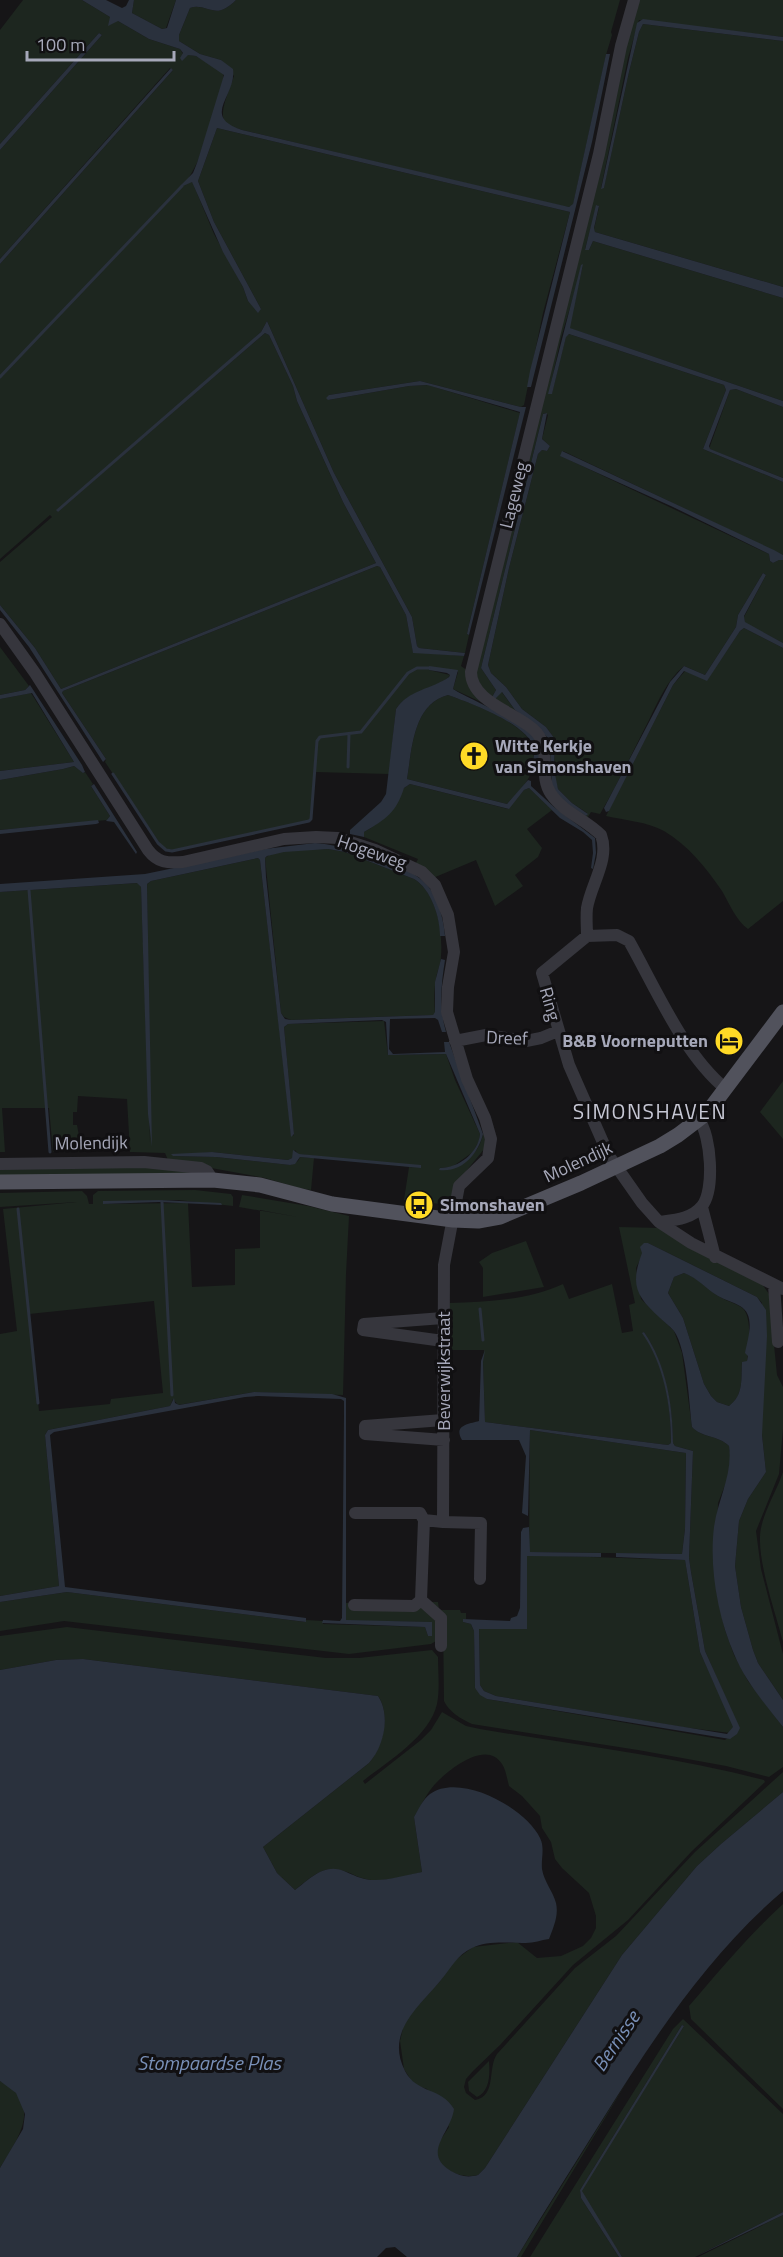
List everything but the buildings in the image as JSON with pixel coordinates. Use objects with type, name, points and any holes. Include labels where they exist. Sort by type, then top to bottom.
[{"type":"main road","name":"Molendijk","points":[[0,1182],[213,1180],[260,1185],[332,1204],[453,1220],[477,1221],[500,1216],[543,1200],[660,1146],[699,1120],[726,1089],[783,1012]]},
{"type":"street","name":"Lageweg","points":[[587,936],[587,910],[600,866],[603,841],[601,835],[568,811],[550,794],[545,780],[545,755],[535,730],[482,695],[474,685],[471,672],[599,154],[621,46],[633,0]]},
{"type":"street","name":"Hogeweg","points":[[0,624],[35,673],[148,850],[158,860],[170,863],[183,862],[284,839],[338,838],[410,864],[429,878],[439,892],[452,933],[454,952],[448,987],[447,1012],[467,1079],[487,1124],[491,1145],[488,1158],[459,1186],[453,1220]]},
{"type":"street","points":[[587,936],[617,935],[629,941],[692,1054],[710,1076],[726,1089]]},
{"type":"street","name":"Ring","points":[[587,936],[542,973],[569,1065],[612,1161],[642,1203],[659,1222],[715,1257],[778,1287]]},
{"type":"street","name":"Dreef","points":[[455,1041],[486,1035],[526,1041],[542,1038],[558,1031]]},
{"type":"street","points":[[659,1222],[681,1219],[693,1214],[702,1206],[706,1198],[710,1178],[707,1136],[699,1120]]},
{"type":"street","name":"Molendijk","points":[[0,1164],[144,1162],[201,1168],[207,1171],[213,1180]]},
{"type":"street","points":[[702,1206],[715,1257]]},
{"type":"street","name":"Beverwijkstraat","points":[[443,1522],[444,1265],[453,1220]]},
{"type":"street","points":[[778,1287],[778,1342]]},
{"type":"street","points":[[443,1318],[364,1324],[363,1330],[444,1341]]},
{"type":"street","points":[[443,1420],[365,1426],[365,1434],[444,1440]]},
{"type":"street","points":[[354,1605],[414,1606],[421,1600],[424,1520],[420,1513],[355,1513]]},
{"type":"street","points":[[424,1520],[481,1523],[480,1579]]},
{"type":"street","points":[[421,1600],[441,1618],[441,1646]]},
{"type":"shaded area","points":[[23,0],[82,0],[110,17],[110,20],[118,21],[149,39],[180,49],[183,54],[196,56],[223,72],[224,83],[197,163],[186,183],[192,181],[214,234],[243,287],[248,301],[261,309],[214,222],[198,181],[217,128],[570,212],[543,313],[524,405],[521,407],[420,381],[329,395],[328,400],[409,386],[428,385],[520,413],[468,629],[465,653],[417,646],[412,617],[334,473],[267,321],[261,332],[57,512],[265,333],[269,335],[293,386],[297,401],[343,502],[376,563],[61,689],[35,648],[0,605],[0,562],[52,517],[50,515],[0,559],[0,264],[173,70],[170,68],[0,259],[0,150],[102,35],[99,33],[0,144],[0,30]]},
{"type":"shaded area","points":[[134,0],[176,0],[166,28],[162,29],[132,13]]},
{"type":"shaded area","points":[[236,0],[620,0],[573,205],[562,206],[228,125],[223,118],[223,112],[234,76],[221,60],[200,54],[179,41],[179,35],[190,8],[220,10]]},
{"type":"shaded area","points":[[635,0],[783,0],[783,37],[639,20],[628,58],[601,188],[604,187],[629,72],[643,24],[783,41],[783,287],[595,232],[599,207],[597,205],[585,249],[589,250],[593,241],[783,298],[783,401],[569,328],[583,264],[561,338],[549,393],[552,393],[566,336],[569,334],[724,385],[726,390],[703,449],[783,482],[783,555],[563,451],[561,456],[769,554],[770,561],[773,563],[783,560],[783,643],[745,623],[744,617],[766,575],[763,573],[738,615],[736,627],[705,675],[684,666],[668,684],[600,814],[591,812],[586,820],[563,804],[553,791],[548,774],[546,746],[538,730],[520,716],[493,701],[501,691],[515,710],[550,740],[552,786],[561,800],[586,816],[587,813],[572,803],[558,789],[554,775],[555,739],[546,727],[522,709],[506,687],[491,673],[488,665],[509,568],[538,454],[542,450],[547,451],[550,446],[542,439],[548,415],[546,413],[543,414],[481,668],[496,690],[491,699],[477,686],[474,672],[590,201]]},
{"type":"shaded area","points":[[736,389],[783,407],[783,478],[709,449],[730,390]]},
{"type":"shaded area","points":[[377,566],[380,567],[406,615],[413,652],[464,656],[461,666],[468,671],[483,703],[453,689],[458,672],[429,670],[450,675],[446,680],[409,697],[396,709],[389,774],[315,772],[309,821],[176,851],[163,848],[105,762],[106,759],[62,693],[63,691]]},
{"type":"shaded area","points":[[744,628],[783,648],[783,901],[748,929],[737,917],[710,874],[681,843],[651,825],[606,816],[673,685],[685,671],[707,680]]},
{"type":"shaded area","points":[[0,647],[29,686],[25,690],[0,695]]},
{"type":"shaded area","points":[[31,693],[74,762],[0,771],[0,699]]},
{"type":"shaded area","points":[[448,695],[502,718],[522,731],[532,743],[534,759],[530,775],[524,786],[507,804],[407,779],[413,742],[421,718],[436,700]]},
{"type":"shaded area","points":[[74,766],[85,772],[93,784],[91,786],[110,816],[107,820],[0,830],[0,780]]},
{"type":"shaded area","points":[[410,784],[508,809],[524,790],[529,788],[552,810],[527,829],[542,848],[538,857],[515,875],[523,886],[495,906],[476,860],[433,878],[415,865],[418,859],[364,837],[364,832],[371,828],[404,788]]},
{"type":"shaded area","points":[[328,849],[345,852],[414,879],[428,894],[437,914],[441,936],[441,959],[435,987],[435,1013],[433,1015],[291,1020],[281,1013],[265,858],[286,850]]},
{"type":"shaded area","points":[[258,858],[291,1132],[294,1136],[284,1027],[288,1024],[384,1021],[388,1055],[446,1054],[455,1080],[480,1134],[473,1152],[452,1167],[470,1157],[478,1148],[483,1134],[487,1134],[485,1148],[454,1186],[450,1205],[404,1200],[409,1167],[420,1168],[298,1154],[295,1150],[292,1158],[288,1160],[212,1152],[173,1156],[216,1157],[290,1165],[298,1161],[300,1157],[314,1158],[311,1190],[265,1178],[168,1160],[165,1153],[130,1152],[127,1099],[78,1096],[77,1112],[73,1112],[73,1125],[77,1125],[82,1152],[53,1152],[49,1108],[2,1108],[5,1152],[0,1152],[0,892],[138,883],[141,887],[150,1142],[147,884],[151,881]]},
{"type":"shaded area","points":[[783,1081],[783,1139],[760,1112]]},
{"type":"shaded area","points":[[155,1165],[203,1173],[0,1177],[0,1167]]},
{"type":"shaded area","points":[[195,1190],[231,1194],[233,1206],[178,1200],[103,1202],[103,1204],[188,1203],[192,1287],[235,1285],[235,1249],[260,1248],[260,1211],[239,1207],[242,1195],[308,1206],[349,1216],[343,1395],[254,1392],[178,1405],[173,1399],[170,1406],[48,1430],[45,1435],[59,1586],[0,1596],[0,1334],[17,1331],[3,1209],[77,1202],[0,1207],[0,1193],[82,1191],[87,1196],[89,1204],[93,1204],[93,1195],[98,1191]],"holes":[[[154,1301],[163,1393],[111,1399],[110,1404],[39,1411],[29,1314]]]},
{"type":"shaded area","points":[[619,1227],[661,1228],[760,1281],[769,1294],[777,1375],[783,1387],[783,1429],[779,1474],[756,1531],[761,1569],[783,1654],[783,1700],[758,1663],[753,1650],[741,1607],[735,1566],[739,1521],[748,1499],[766,1472],[762,1435],[762,1303],[757,1297],[648,1243],[636,1268],[641,1299],[674,1331],[682,1353],[692,1427],[729,1446],[731,1458],[727,1480],[718,1503],[716,1590],[725,1630],[734,1655],[748,1681],[783,1727],[783,1767],[769,1777],[726,1766],[638,1750],[472,1724],[456,1715],[444,1701],[443,1617],[428,1602],[438,1602],[439,1610],[460,1610],[461,1613],[466,1613],[466,1619],[463,1619],[463,1622],[471,1624],[474,1631],[475,1688],[487,1699],[725,1740],[739,1728],[705,1651],[691,1572],[689,1558],[693,1451],[675,1446],[673,1443],[671,1415],[666,1386],[662,1371],[657,1357],[644,1332],[662,1372],[668,1400],[671,1443],[668,1445],[485,1422],[484,1350],[449,1350],[449,1303],[522,1297],[563,1284],[569,1299],[612,1284],[622,1333],[633,1331],[629,1305],[635,1303]]},
{"type":"shaded area","points":[[526,1241],[544,1287],[483,1297],[483,1268],[479,1262],[492,1253]]},
{"type":"shaded area","points":[[684,1273],[745,1311],[749,1324],[747,1362],[742,1362],[739,1392],[729,1406],[717,1402],[704,1384],[683,1318],[668,1293],[674,1277]]},
{"type":"shaded area","points":[[530,1430],[686,1453],[685,1529],[682,1554],[529,1552]]},
{"type":"shaded area","points":[[783,1472],[783,1642],[763,1569],[760,1540],[763,1521]]},
{"type":"shaded area","points":[[527,1555],[685,1560],[700,1652],[734,1727],[730,1733],[496,1696],[484,1691],[480,1685],[479,1629],[527,1629]]},
{"type":"shaded area","points":[[67,1592],[305,1622],[306,1620],[323,1621],[323,1624],[425,1627],[428,1636],[432,1636],[431,1622],[346,1621],[346,1603],[352,1603],[352,1607],[426,1608],[439,1620],[436,1641],[431,1644],[349,1654],[64,1621],[0,1631],[0,1602]]},
{"type":"shaded area","points":[[67,1627],[326,1658],[359,1658],[432,1650],[438,1657],[439,1681],[437,1704],[433,1716],[417,1737],[363,1781],[365,1784],[421,1740],[431,1730],[442,1712],[466,1726],[480,1729],[658,1758],[764,1780],[765,1782],[692,1851],[628,1920],[573,1965],[473,2071],[466,2079],[464,2087],[466,2093],[475,2100],[482,2097],[489,2088],[492,2067],[497,2054],[575,1968],[616,1936],[695,1852],[783,1772],[783,1792],[697,1866],[622,1955],[485,2168],[478,2175],[465,2176],[446,2169],[438,2159],[438,2146],[449,2127],[427,2089],[411,2080],[404,2069],[400,2041],[408,2017],[440,1981],[454,1961],[473,1947],[517,1942],[537,1958],[561,1956],[583,1946],[591,1938],[596,1928],[596,1916],[589,1893],[555,1859],[551,1842],[542,1828],[540,1816],[522,1796],[509,1786],[503,1766],[496,1757],[479,1755],[460,1763],[438,1781],[414,1817],[422,1872],[390,1879],[371,1880],[333,1869],[321,1871],[295,1890],[277,1873],[263,1847],[369,1763],[378,1748],[384,1730],[384,1712],[378,1696],[83,1659],[56,1660],[0,1670],[0,1636]]},
{"type":"shaded area","points":[[783,1904],[783,2109],[691,2019],[689,2006],[746,1941]]},
{"type":"shaded area","points":[[683,2019],[783,2114],[783,2212],[695,2257],[622,2257],[584,2198],[581,2191],[684,2026],[682,2025],[580,2190],[581,2198],[619,2257],[530,2257],[673,2029]]},
{"type":"shaded area","points":[[489,2061],[487,2086],[477,2097],[469,2091],[468,2082]]},
{"type":"shaded area","points":[[631,2075],[521,2257],[517,2257]]},
{"type":"shaded area","points":[[0,2081],[13,2090],[21,2100],[24,2111],[20,2133],[0,2168]]},
{"type":"shaded area","points":[[783,2215],[783,2257],[698,2257],[702,2255]]},
{"type":"water","points":[[82,0],[106,0],[122,8],[129,0],[134,0],[132,13],[162,29],[167,28],[176,0],[236,0],[220,10],[190,8],[179,35],[179,41],[200,54],[221,60],[233,69],[233,79],[222,112],[223,118],[230,124],[242,130],[569,207],[573,204],[606,54],[610,54],[592,142],[531,387],[527,387],[530,371],[570,212],[217,128],[198,181],[214,222],[261,309],[258,313],[248,301],[243,287],[223,252],[192,182],[181,185],[193,173],[197,163],[224,75],[196,56],[188,55],[182,61],[180,58],[183,53],[180,49],[149,39],[118,21],[108,26],[110,17]]},
{"type":"water","points":[[643,19],[783,37],[783,41],[643,24],[629,72],[604,188],[601,189],[637,23]]},
{"type":"water","points":[[99,33],[102,35],[0,150],[0,144]]},
{"type":"water","points":[[171,68],[173,70],[0,264],[0,259]]},
{"type":"water","points":[[596,205],[599,206],[595,232],[783,287],[783,298],[593,241],[589,250],[585,250]]},
{"type":"water","points":[[583,264],[570,328],[783,401],[783,407],[736,389],[730,390],[709,446],[710,449],[783,478],[783,482],[703,449],[726,390],[724,385],[569,334],[566,337],[552,394],[548,394]]},
{"type":"water","points":[[267,321],[334,473],[412,617],[417,646],[465,653],[464,656],[413,653],[406,615],[380,567],[377,566],[63,691],[62,693],[106,759],[103,762],[29,647],[0,610],[0,605],[35,648],[61,689],[376,563],[343,502],[297,401],[293,386],[269,335],[265,333],[58,512],[56,510],[261,332]]},
{"type":"water","points":[[420,381],[526,407],[469,635],[467,634],[468,629],[520,412],[427,385],[328,400],[326,398],[329,395]]},
{"type":"water","points":[[547,413],[542,439],[550,446],[547,451],[542,450],[538,454],[509,568],[488,665],[491,673],[506,687],[522,709],[546,727],[555,739],[554,769],[558,789],[588,814],[586,816],[561,800],[552,786],[550,740],[515,710],[502,692],[493,701],[491,699],[496,690],[481,668],[543,414]]},
{"type":"water","points":[[562,451],[774,550],[783,555],[783,560],[773,563],[770,561],[769,554],[560,456]]},
{"type":"water","points":[[763,573],[766,575],[744,616],[745,622],[783,643],[783,648],[744,628],[707,681],[684,671],[673,685],[609,811],[606,812],[604,808],[670,682],[684,666],[705,675],[736,627],[738,615]]},
{"type":"water","points":[[429,666],[458,670],[453,689],[528,730],[538,746],[539,760],[532,774],[530,773],[534,749],[522,731],[497,716],[448,695],[436,700],[421,718],[413,742],[407,779],[507,804],[528,780],[531,781],[531,786],[554,807],[595,838],[596,853],[593,869],[591,868],[592,840],[560,818],[529,788],[524,790],[509,809],[410,784],[404,788],[394,809],[384,819],[364,832],[364,837],[350,834],[350,830],[381,802],[386,794],[396,709],[407,698],[450,675],[429,670]]},
{"type":"water","points":[[30,685],[85,772],[83,773],[74,766],[0,780],[0,771],[74,762],[32,693],[0,699],[0,695],[25,690]]},
{"type":"water","points":[[94,784],[137,852],[136,854],[114,822],[106,821],[110,816],[91,786]]},
{"type":"water","points":[[98,820],[99,823],[96,824],[0,834],[0,830]]},
{"type":"water","points":[[315,843],[372,856],[402,868],[423,881],[436,899],[445,936],[440,936],[436,912],[430,896],[414,879],[345,852],[328,849],[284,852],[267,856],[265,858],[266,877],[281,1013],[285,1019],[291,1020],[433,1015],[435,1012],[435,982],[441,959],[445,960],[441,996],[446,1032],[442,1032],[435,1018],[390,1019],[389,1049],[393,1054],[445,1052],[444,1042],[449,1042],[483,1134],[473,1155],[462,1165],[439,1170],[466,1158],[476,1147],[480,1134],[446,1054],[388,1055],[386,1022],[382,1020],[288,1024],[284,1027],[294,1134],[291,1137],[258,858],[151,881],[147,884],[152,1147],[148,1114],[141,887],[137,883],[0,892],[0,884],[145,874],[265,849]]},
{"type":"water","points":[[293,1150],[299,1154],[421,1165],[421,1168],[300,1157],[295,1164],[290,1165],[216,1157],[173,1156],[171,1154],[212,1152],[288,1160],[292,1158]]},
{"type":"water","points":[[159,1200],[221,1203],[222,1205],[159,1202],[103,1204],[103,1201]]},
{"type":"water","points":[[648,1243],[757,1297],[766,1310],[767,1336],[762,1435],[766,1472],[748,1499],[739,1521],[735,1566],[741,1607],[753,1650],[758,1663],[783,1700],[783,1727],[744,1674],[728,1640],[719,1608],[714,1575],[713,1543],[716,1517],[729,1467],[729,1446],[692,1427],[685,1363],[678,1339],[672,1329],[645,1303],[638,1289],[636,1274],[642,1253],[640,1247]],"holes":[[[684,1273],[718,1296],[740,1306],[748,1315],[750,1327],[745,1353],[748,1356],[747,1361],[742,1362],[739,1391],[734,1402],[729,1406],[717,1402],[704,1384],[683,1318],[668,1293],[674,1277]]]},
{"type":"water","points":[[644,1332],[652,1344],[667,1385],[672,1414],[673,1443],[675,1446],[693,1451],[689,1558],[705,1651],[740,1728],[737,1734],[730,1739],[487,1699],[475,1688],[474,1631],[471,1624],[463,1622],[463,1619],[510,1621],[511,1618],[517,1616],[520,1608],[521,1532],[523,1528],[529,1527],[530,1552],[601,1553],[601,1557],[527,1556],[527,1629],[479,1629],[480,1685],[484,1691],[496,1696],[727,1734],[733,1727],[700,1652],[685,1560],[616,1557],[616,1553],[682,1554],[685,1529],[686,1453],[530,1430],[528,1516],[522,1513],[526,1456],[519,1440],[462,1440],[459,1431],[467,1424],[479,1421],[481,1361],[485,1350],[483,1362],[485,1422],[668,1445],[671,1443],[671,1429],[668,1400],[661,1372],[650,1345],[642,1333]]},
{"type":"water","points":[[254,1392],[332,1394],[346,1398],[346,1620],[432,1622],[432,1636],[428,1636],[425,1627],[322,1623],[323,1620],[340,1621],[342,1618],[344,1401],[341,1399],[245,1397],[54,1432],[50,1435],[65,1587],[306,1618],[306,1622],[67,1592],[0,1602],[0,1596],[59,1586],[45,1435],[48,1430],[170,1406],[174,1398],[175,1403],[179,1405]]},
{"type":"water","name":"Stompaardse Plas","points":[[83,1659],[378,1696],[384,1712],[384,1731],[379,1748],[369,1763],[263,1847],[277,1873],[295,1890],[318,1873],[330,1869],[337,1869],[371,1880],[390,1879],[422,1872],[414,1817],[427,1796],[443,1788],[458,1787],[491,1796],[521,1815],[532,1827],[540,1838],[543,1849],[543,1874],[557,1908],[549,1939],[529,1943],[499,1942],[478,1945],[462,1954],[407,2021],[399,2044],[400,2057],[410,2078],[416,2084],[443,2097],[454,2109],[440,2142],[438,2157],[442,2164],[451,2171],[464,2176],[478,2175],[485,2168],[622,1955],[697,1866],[783,1792],[783,1891],[731,1942],[685,1997],[623,2087],[517,2257],[407,2257],[395,2247],[386,2248],[377,2257],[0,2257],[0,2168],[23,2129],[25,2114],[16,2093],[0,2081],[0,1670],[56,1660]]},
{"type":"water","points":[[682,2025],[684,2026],[582,2191],[622,2257],[619,2257],[581,2198],[580,2190]]},
{"type":"water","points":[[783,2212],[783,2215],[695,2257]]},
{"type":"waterway","points":[[0,377],[182,186]]},
{"type":"waterway","points":[[113,774],[158,843],[166,850],[172,851],[309,821],[317,741],[320,737],[361,732],[408,673],[417,668],[429,668]]},
{"type":"waterway","points":[[348,767],[349,734]]},
{"type":"waterway","points":[[29,890],[50,1152]]},
{"type":"waterway","points":[[162,1202],[172,1395]]},
{"type":"waterway","points":[[18,1209],[38,1403]]},
{"type":"waterway","points":[[480,1309],[483,1340]]},
{"type":"place","name":"Witte Kerkje van Simonshaven","points":[[474,756]]},
{"type":"place","name":"B&B Voorneputten","points":[[729,1041]]},
{"type":"place","name":"Simonshaven","points":[[419,1205]]},
{"type":"district","name":"SIMONSHAVEN","points":[[650,1112]]},
{"type":"water label","name":"Bernisse","points":[[616,2041]]}]
